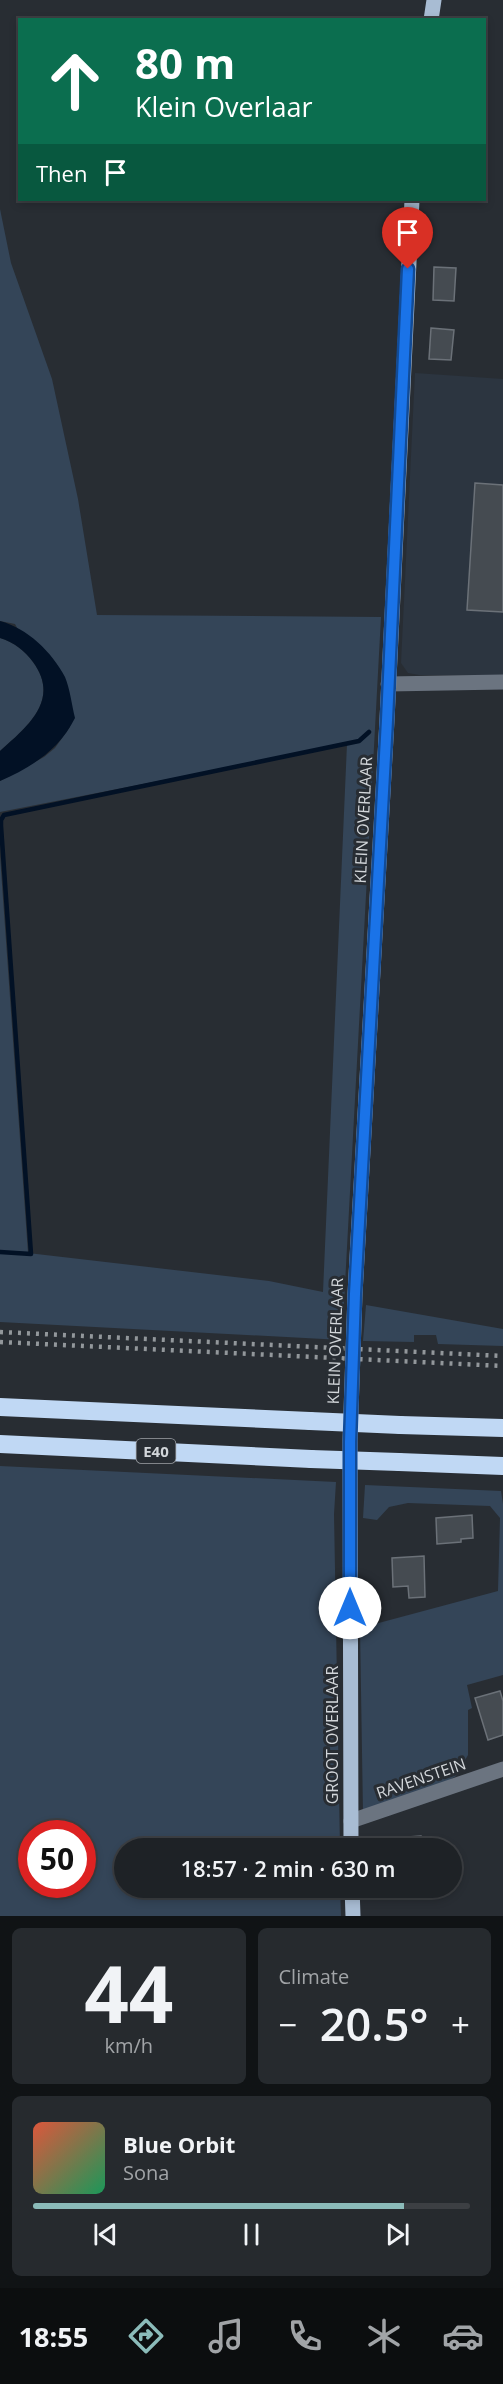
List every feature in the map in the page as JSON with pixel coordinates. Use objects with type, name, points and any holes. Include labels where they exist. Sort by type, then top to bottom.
[{"type":"highway","name":"E40","points":[[0,1407],[503,1428]]},
{"type":"highway","name":"E40","points":[[0,1443],[503,1466]]},
{"type":"main road","points":[[430,18],[434,0]]},
{"type":"main road","name":"KLEIN OVERLAAR","points":[[350,1442],[355,1294],[412,201]]},
{"type":"main road","name":"GROOT OVERLAAR","points":[[350,1442],[351,1838]]},
{"type":"main road","points":[[352,1898],[353,1916]]},
{"type":"street","points":[[388,684],[503,682]]},
{"type":"street","name":"RAVENSTEIN","points":[[351,1821],[503,1769]]},
{"type":"shaded area","points":[[0,209],[11,263],[52,379],[78,499],[97,615],[381,617],[342,1340],[0,1322],[0,856],[28,1253],[269,1281],[323,1292],[347,744],[0,812],[0,781],[44,757],[55,748],[70,727],[15,624],[0,621]]},
{"type":"shaded area","points":[[415,373],[503,379],[503,675],[419,675],[408,673],[401,663]]},
{"type":"shaded area","points":[[0,621],[20,629],[38,642],[60,668],[70,692],[75,718],[61,739],[44,756],[0,781],[0,751],[30,722],[37,712],[42,701],[43,689],[41,676],[30,658],[14,644],[0,638]]},
{"type":"shaded area","points":[[0,638],[14,644],[30,658],[41,676],[43,689],[42,701],[37,712],[30,722],[0,751]]},
{"type":"shaded area","points":[[366,1305],[503,1329],[503,1346],[438,1344],[436,1335],[414,1335],[414,1342],[363,1341]]},
{"type":"shaded area","points":[[0,1466],[336,1482],[334,1514],[340,1838],[114,1838],[114,1898],[340,1898],[341,1916],[0,1916]]},
{"type":"shaded area","points":[[365,1485],[501,1491],[503,1504],[503,1675],[467,1685],[472,1708],[468,1710],[468,1755],[456,1776],[441,1785],[363,1813],[360,1628],[498,1591],[500,1518],[490,1506],[408,1503],[389,1507],[377,1520],[363,1518]]},
{"type":"building","points":[[434,267],[456,268],[454,301],[433,300]]},
{"type":"building","points":[[431,328],[454,330],[451,360],[429,359]]},
{"type":"building","points":[[475,483],[503,485],[503,612],[467,610]]},
{"type":"building","points":[[472,1515],[473,1538],[461,1539],[461,1542],[437,1544],[436,1518]]},
{"type":"building","points":[[424,1556],[425,1597],[409,1598],[408,1586],[393,1587],[392,1558]]},
{"type":"building","points":[[500,1691],[503,1701],[503,1735],[488,1740],[475,1698]]},
{"type":"building","points":[[421,1836],[421,1838],[393,1838]]},
{"type":"waterway","points":[[0,1252],[31,1254],[1,826],[4,815],[359,741],[369,732]]},
{"type":"railway","points":[[0,1332],[503,1356]]},
{"type":"railway","points":[[0,1342],[503,1366]]},
{"type":"route","points":[[350,1608],[350,1442],[355,1294],[387,720],[408,269]]}]
